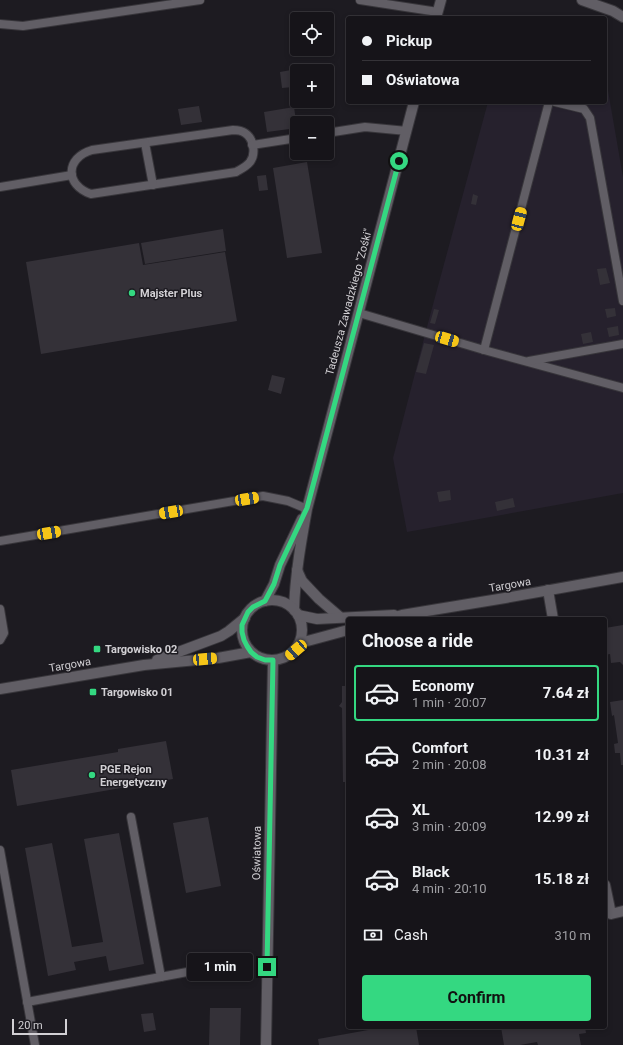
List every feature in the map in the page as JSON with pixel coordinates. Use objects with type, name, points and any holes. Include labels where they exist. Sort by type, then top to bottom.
[{"type":"street","points":[[437,15],[441,0]]},
{"type":"street","points":[[582,0],[613,11],[623,17]]},
{"type":"street","name":"Tadeusza Zawadzkiego \"Zośki\"","points":[[296,612],[295,591],[297,570],[307,508],[414,104]]},
{"type":"street","name":"Tadeusza Zawadzkiego \"Zośki\"","points":[[265,601],[274,584],[280,565],[307,508]]},
{"type":"street","points":[[297,570],[302,581],[319,599],[340,617]]},
{"type":"street","name":"Targowa","points":[[395,617],[623,577]]},
{"type":"street","points":[[548,590],[553,617]]},
{"type":"street","points":[[273,600],[288,605],[296,612],[301,622],[302,636],[296,650],[289,656],[273,660],[265,660],[257,657],[251,652],[244,640],[242,625],[253,607],[265,601],[273,600]]},
{"type":"street","name":"Targowa","points":[[296,612],[317,618],[402,615]]},
{"type":"street","name":"Targowa","points":[[144,665],[221,636],[245,618]]},
{"type":"street","points":[[300,642],[346,630]]},
{"type":"street","name":"Targowa","points":[[0,689],[144,665],[218,658],[251,652]]},
{"type":"street","name":"Oświatowa","points":[[266,1045],[273,660]]},
{"type":"street","points":[[607,895],[611,914],[623,912]]},
{"type":"lane","points":[[0,24],[23,26],[200,0]]},
{"type":"lane","points":[[360,0],[437,15]]},
{"type":"lane","points":[[484,350],[548,104]]},
{"type":"lane","points":[[563,104],[584,109],[590,118],[623,301]]},
{"type":"lane","points":[[334,132],[365,127],[407,131]]},
{"type":"lane","points":[[239,130],[248,134],[252,145],[253,154],[250,162],[244,168],[236,172],[153,185],[91,194],[83,191],[74,181],[72,175],[73,163],[86,152],[145,143],[239,130]]},
{"type":"lane","points":[[252,145],[290,139]]},
{"type":"lane","points":[[145,143],[153,185]]},
{"type":"lane","points":[[0,187],[72,175]]},
{"type":"lane","points":[[359,313],[526,362],[623,388]]},
{"type":"lane","points":[[526,362],[623,344]]},
{"type":"lane","points":[[0,541],[263,496],[288,501],[307,508]]},
{"type":"lane","points":[[0,609],[4,633],[0,640]]},
{"type":"lane","points":[[131,817],[161,977]]},
{"type":"lane","points":[[0,850],[35,1045]]},
{"type":"lane","points":[[27,1002],[246,961]]},
{"type":"shaded area","points":[[607,85],[623,177],[623,493],[407,532],[393,458],[487,104],[607,104]]},
{"type":"building","points":[[290,70],[290,87],[282,88],[280,72]]},
{"type":"building","points":[[199,106],[202,122],[181,125],[178,109]]},
{"type":"building","points":[[294,108],[295,116],[290,116],[290,129],[267,132],[264,112]]},
{"type":"building","points":[[307,162],[322,253],[287,258],[273,168]]},
{"type":"building","points":[[266,175],[268,190],[259,191],[257,176]]},
{"type":"building","points":[[473,194],[478,196],[476,205],[471,204]]},
{"type":"building","points":[[223,229],[226,251],[145,264],[141,243]]},
{"type":"building","name":"Majster Plus","points":[[139,243],[143,265],[225,252],[237,321],[41,354],[26,262]]},
{"type":"building","points":[[606,268],[610,283],[600,285],[597,269]]},
{"type":"building","points":[[615,308],[616,316],[607,318],[605,309]]},
{"type":"building","points":[[434,309],[439,310],[435,324],[430,323]]},
{"type":"building","points":[[618,326],[619,335],[609,337],[607,328]]},
{"type":"building","points":[[591,332],[593,342],[583,344],[581,334]]},
{"type":"building","points":[[424,343],[434,345],[426,374],[416,372]]},
{"type":"building","points":[[272,375],[285,378],[281,394],[268,390]]},
{"type":"building","points":[[450,490],[451,500],[439,502],[437,492]]},
{"type":"building","points":[[513,498],[515,507],[497,511],[495,502]]},
{"type":"building","points":[[623,625],[623,665],[620,662],[611,663],[610,654],[607,655],[607,628]]},
{"type":"building","points":[[342,686],[346,686],[346,782],[343,782],[342,708],[339,706],[342,702]]},
{"type":"building","points":[[623,700],[623,765],[621,765],[620,753],[615,753],[614,744],[618,743],[614,715],[612,716],[610,702]]},
{"type":"building","name":"PGE Rejon Energetyczny","points":[[166,741],[173,779],[17,806],[11,770],[118,752],[118,749]]},
{"type":"building","points":[[208,817],[221,886],[186,893],[173,823]]},
{"type":"building","points":[[119,833],[144,964],[109,971],[106,956],[74,962],[76,970],[48,976],[25,848],[52,843],[72,947],[103,942],[84,839]]},
{"type":"building","points":[[210,1008],[241,1008],[240,1045],[209,1045]]},
{"type":"building","points":[[153,1013],[156,1030],[144,1032],[141,1014]]},
{"type":"building","points":[[374,1029],[416,1029],[419,1045],[319,1045],[318,1039]]},
{"type":"building","points":[[501,1029],[585,1029],[586,1033],[579,1034],[581,1045],[538,1045],[537,1042],[520,1045],[504,1045]]},
{"type":"place","name":"Majster Plus","points":[[132,293]]},
{"type":"place","name":"Targowisko 02","points":[[97,649]]},
{"type":"place","name":"Targowisko 01","points":[[93,692]]},
{"type":"place","name":"PGE Rejon Energetyczny","points":[[92,775]]},
{"type":"route","points":[[267,967],[273,660],[265,660],[257,657],[251,652],[244,640],[242,625],[248,612],[253,607],[265,601],[274,584],[280,565],[307,508],[399,161]]}]
